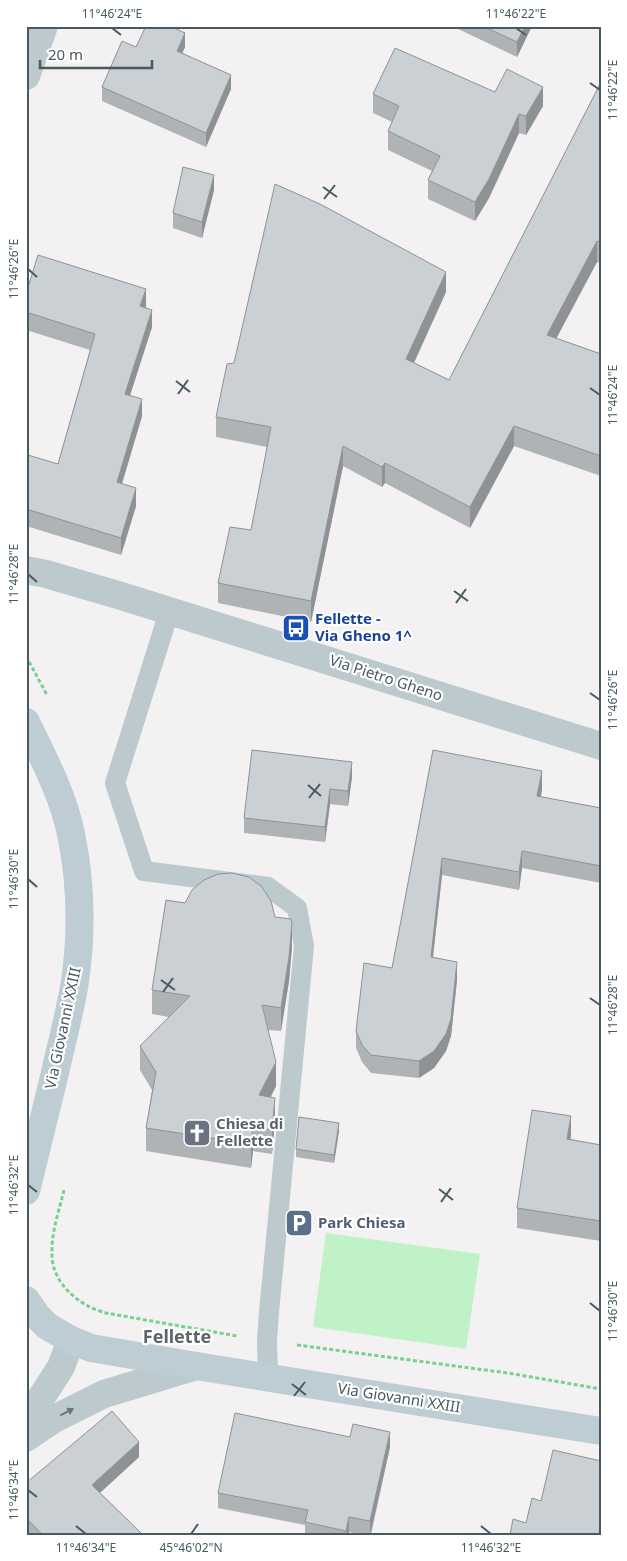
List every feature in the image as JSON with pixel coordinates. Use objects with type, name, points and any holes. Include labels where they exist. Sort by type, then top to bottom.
[{"type":"main road","name":"Via Giovanni XXIII","points":[[26,722],[51,773],[62,801],[71,833],[78,877],[80,915],[76,966],[69,1014],[26,1191]]},
{"type":"main road","name":"Via Giovanni XXIII","points":[[27,1304],[47,1326],[71,1340],[91,1348],[601,1431]]},
{"type":"street","points":[[26,76],[44,26]]},
{"type":"street","name":"Via Pietro Gheno","points":[[26,570],[73,582],[307,653],[601,746]]},
{"type":"street","points":[[26,1421],[61,1367],[71,1340]]},
{"type":"street","name":"Via Giovanni XXIII","points":[[26,1438],[54,1419],[104,1394],[196,1366]]},
{"type":"lane","points":[[169,612],[115,783],[144,871],[268,887],[297,908],[304,946],[267,1341],[268,1377]]},
{"type":"path","points":[[26,656],[49,700]]},
{"type":"path","points":[[65,1184],[54,1231],[52,1256],[58,1278],[72,1295],[89,1307],[106,1312],[267,1341],[508,1373],[601,1389]]},
{"type":"green space","points":[[326,1233],[480,1254],[466,1349],[313,1327]]},
{"type":"building","points":[[146,26],[170,26],[185,33],[177,51],[231,75],[206,133],[102,87],[122,41],[136,47]]},
{"type":"building","points":[[483,26],[525,26],[517,42]]},
{"type":"building","points":[[395,48],[495,92],[507,69],[543,87],[526,116],[519,114],[489,179],[475,202],[428,180],[440,156],[388,131],[399,106],[373,94]]},
{"type":"building","points":[[601,82],[601,243],[597,241],[547,335],[601,354],[601,456],[514,426],[470,507],[385,463],[382,467],[343,446],[311,601],[218,583],[230,527],[251,530],[271,427],[216,417],[227,364],[234,363],[275,184],[320,204],[446,272],[406,359],[449,380]]},
{"type":"building","points":[[183,167],[214,175],[202,222],[173,213]]},
{"type":"building","points":[[38,255],[146,289],[140,306],[152,310],[125,394],[142,399],[117,482],[136,488],[121,538],[26,509],[26,461],[28,455],[58,464],[95,334],[26,312],[26,294]]},
{"type":"building","points":[[252,750],[352,762],[348,791],[330,789],[325,827],[244,818]]},
{"type":"building","points":[[433,750],[542,771],[537,796],[601,808],[601,866],[522,851],[519,872],[442,858],[431,957],[457,962],[451,1019],[446,1034],[434,1051],[419,1061],[371,1055],[362,1045],[356,1031],[364,963],[392,968]]},
{"type":"building","points":[[232,873],[249,877],[262,887],[271,901],[275,917],[291,919],[292,923],[281,1008],[262,1005],[276,1062],[259,1095],[275,1098],[272,1130],[253,1127],[251,1144],[146,1128],[156,1072],[140,1046],[190,996],[152,990],[166,900],[185,903],[192,890],[204,880],[218,874]]},
{"type":"building","points":[[532,1110],[571,1116],[567,1139],[601,1145],[601,1221],[517,1208]]},
{"type":"building","points":[[299,1117],[339,1123],[334,1155],[296,1149]]},
{"type":"building","points":[[112,1411],[139,1442],[92,1485],[143,1535],[43,1535],[26,1518],[26,1483]]},
{"type":"building","points":[[235,1413],[350,1437],[353,1424],[390,1432],[370,1521],[349,1517],[346,1531],[305,1522],[308,1510],[218,1493]]},
{"type":"building","points":[[553,1450],[601,1461],[601,1535],[510,1535],[513,1519],[526,1523],[532,1498],[541,1501]]},
{"type":"place","name":"Fellette - Via Gheno 1^","points":[[296,628]]},
{"type":"place","name":"Chiesa di Fellette","points":[[197,1133]]},
{"type":"place","name":"Park Chiesa","points":[[299,1223]]},
{"type":"district","name":"Fellette","points":[[177,1337]]}]
